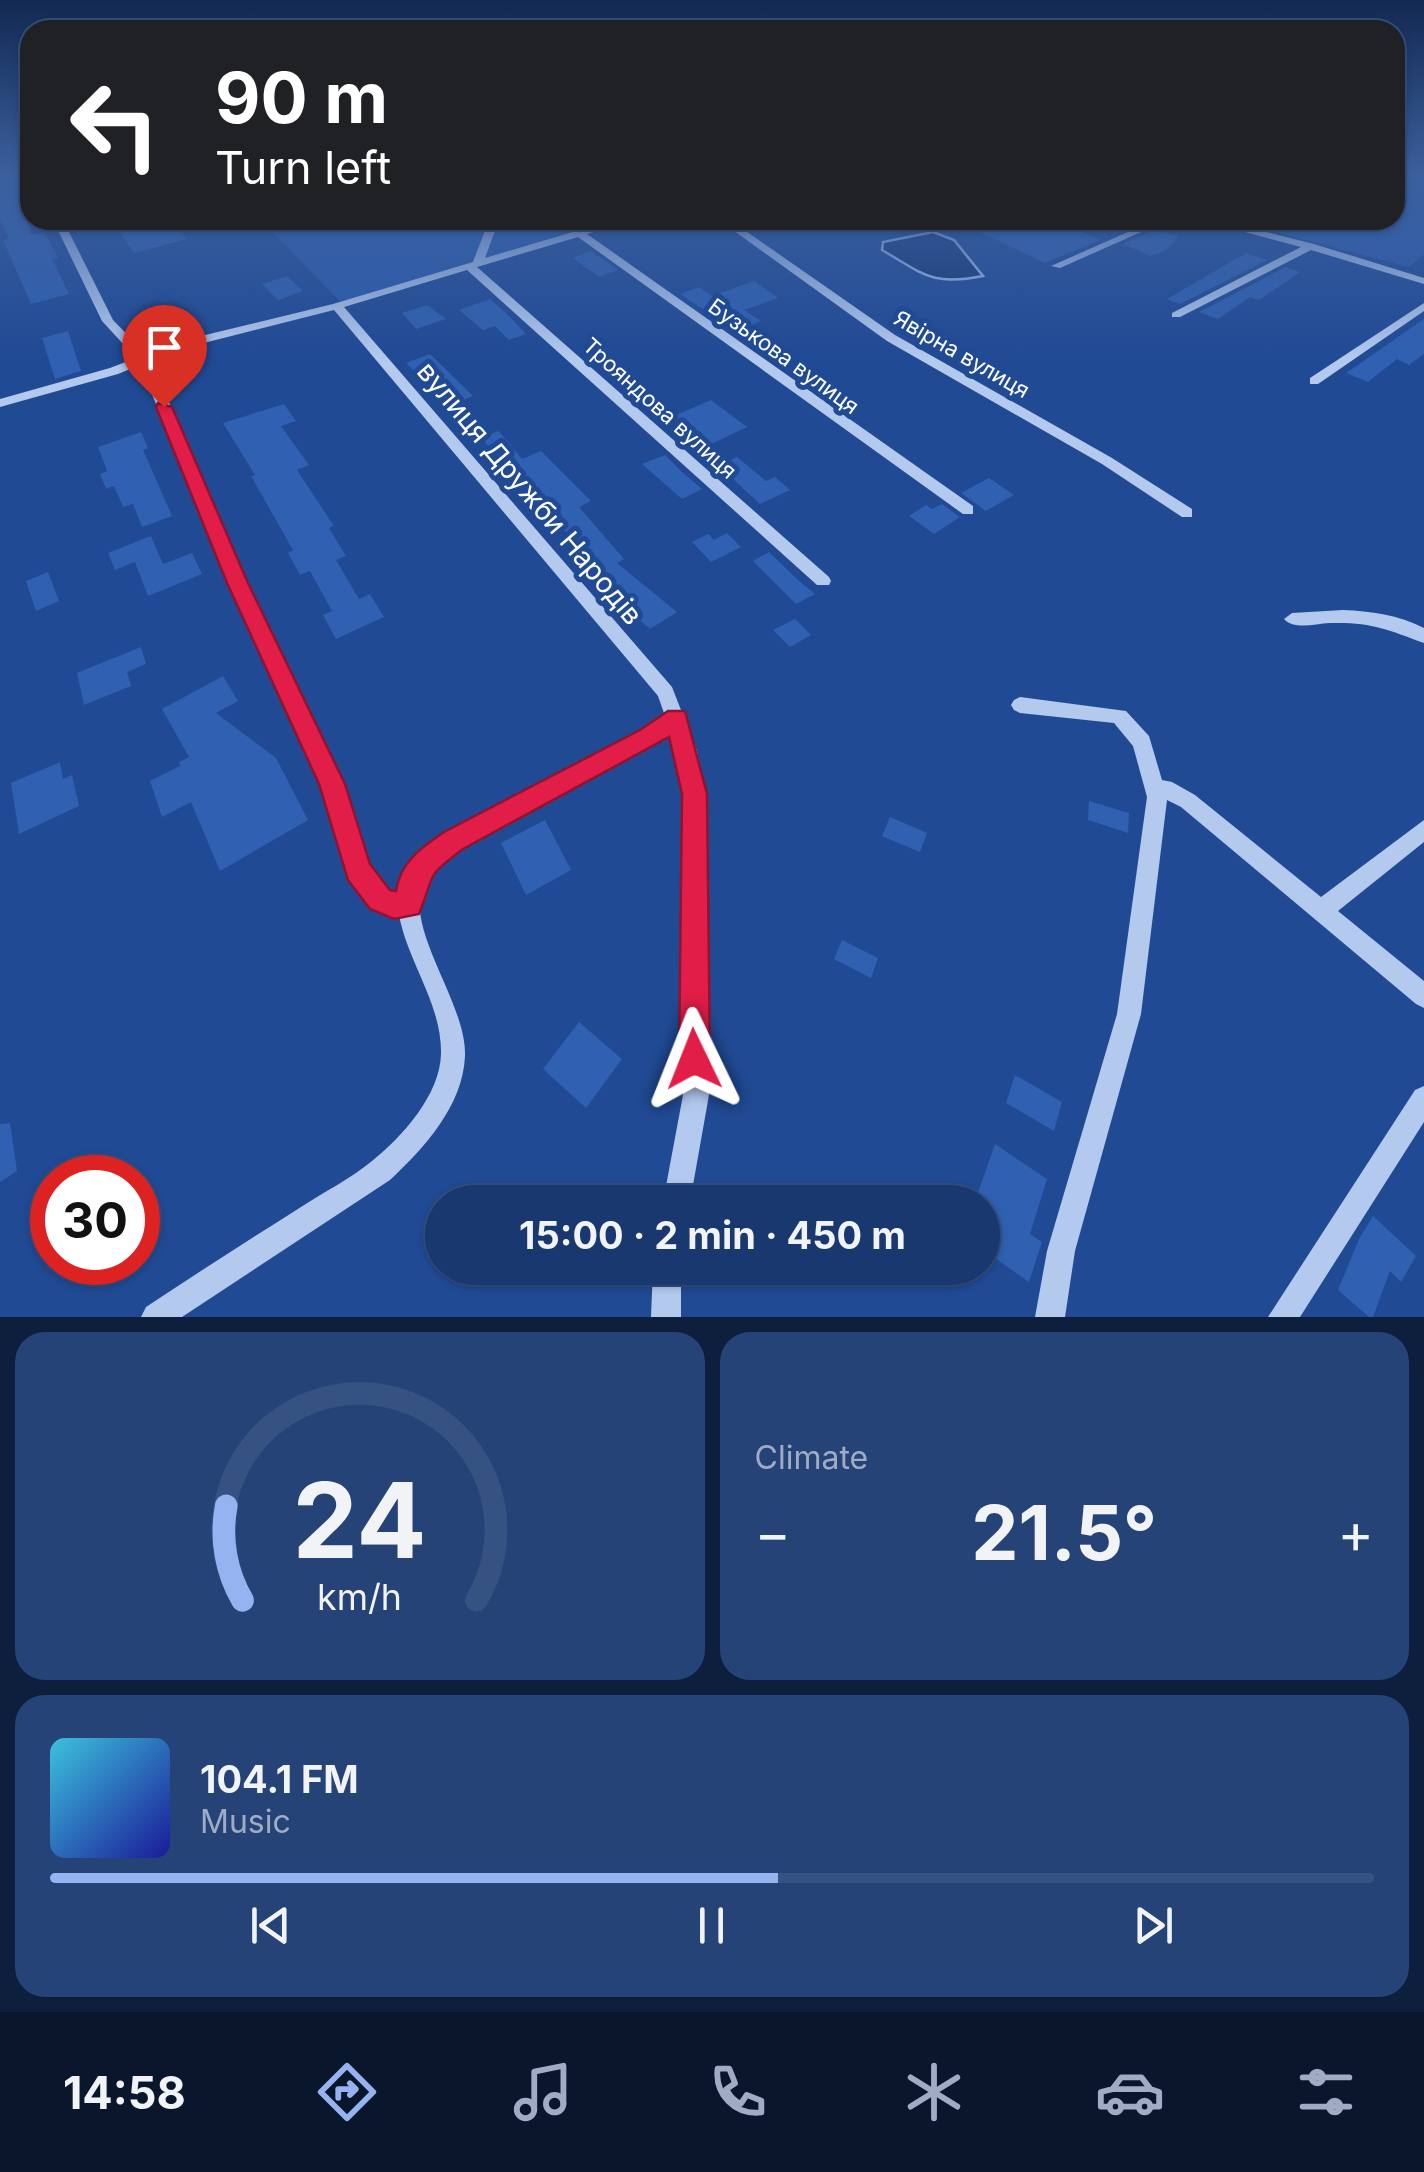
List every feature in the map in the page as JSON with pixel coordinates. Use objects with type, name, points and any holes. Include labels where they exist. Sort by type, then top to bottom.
[{"type":"street","points":[[66,235],[108,321],[144,360],[237,583],[332,784],[358,871],[380,900],[408,904]]},
{"type":"street","points":[[473,265],[487,235]]},
{"type":"street","points":[[0,403],[144,360],[172,347],[338,306],[568,235]]},
{"type":"street","name":"Бузькова вулиця","points":[[584,235],[968,510]]},
{"type":"street","name":"Явірна вулиця","points":[[746,235],[891,338],[1107,461],[1187,513]]},
{"type":"street","points":[[1056,266],[1127,235]]},
{"type":"street","points":[[1267,235],[1424,282]]},
{"type":"street","points":[[1176,315],[1310,246]]},
{"type":"street","name":"Трояндова вулиця","points":[[473,265],[823,582]]},
{"type":"street","name":"вулиця Дружби Народів","points":[[338,306],[666,692],[694,794],[696,1095],[680,1185]]},
{"type":"street","points":[[1314,381],[1424,306]]},
{"type":"street","points":[[1292,619],[1350,614],[1413,629],[1424,636]]},
{"type":"street","points":[[1020,705],[1118,716],[1142,742],[1157,797],[1129,1014],[1062,1251],[1050,1317]]},
{"type":"street","points":[[156,1317],[381,1171],[411,1142],[447,1084],[453,1049],[448,1016],[412,926],[408,904],[411,882],[425,861],[453,840],[649,737],[676,718]]},
{"type":"street","points":[[1157,797],[1165,788],[1175,792],[1424,996]]},
{"type":"street","points":[[1321,911],[1424,829]]},
{"type":"street","points":[[1282,1317],[1424,1099]]},
{"type":"street","points":[[666,1317],[667,1285]]},
{"type":"shaded area","points":[[275,235],[568,235],[343,304]]},
{"type":"shaded area","points":[[942,235],[954,240],[983,276],[952,280],[930,276],[882,250],[883,242]]},
{"type":"shaded area","points":[[1289,235],[1424,235],[1424,254],[1409,267]]},
{"type":"building","points":[[7,235],[46,235],[58,258],[52,259],[69,294],[31,304],[3,240],[9,239]]},
{"type":"building","points":[[122,235],[184,235],[187,239],[134,253]]},
{"type":"building","points":[[987,235],[1090,235],[1100,240],[1045,263]]},
{"type":"building","points":[[1143,235],[1179,236],[1166,250],[1151,256],[1123,244]]},
{"type":"building","points":[[591,251],[618,270],[599,277],[573,258]]},
{"type":"building","points":[[1246,253],[1267,260],[1180,304],[1167,299]]},
{"type":"building","points":[[1286,267],[1300,272],[1259,300],[1250,297],[1218,319],[1199,312]]},
{"type":"building","points":[[287,276],[303,291],[278,300],[262,284]]},
{"type":"building","points":[[754,281],[778,298],[744,310],[761,321],[736,331],[680,294],[699,287],[712,296]]},
{"type":"building","points":[[490,299],[526,334],[509,340],[495,326],[483,330],[459,310]]},
{"type":"building","points":[[427,305],[446,319],[416,329],[402,313]]},
{"type":"building","points":[[1424,319],[1424,354],[1409,365],[1397,359],[1368,382],[1346,373]]},
{"type":"building","points":[[68,331],[81,371],[55,379],[42,338]]},
{"type":"building","points":[[430,354],[473,396],[449,406],[406,363]]},
{"type":"building","points":[[711,400],[747,427],[707,446],[669,418]]},
{"type":"building","points":[[284,404],[296,421],[281,426],[309,465],[297,470],[334,526],[329,528],[346,556],[336,560],[359,599],[370,594],[384,617],[336,639],[323,615],[332,611],[310,571],[300,575],[288,553],[293,550],[223,423]]},
{"type":"building","points":[[499,431],[522,459],[541,451],[591,501],[579,507],[624,559],[617,563],[677,612],[650,629],[627,609],[634,604],[582,557],[585,555],[530,490],[519,495],[506,480],[515,476],[481,438]]},
{"type":"building","points":[[141,432],[148,448],[143,450],[172,516],[142,527],[133,504],[123,507],[114,486],[106,489],[100,474],[107,471],[98,447]]},
{"type":"building","points":[[665,455],[702,489],[682,499],[642,464]]},
{"type":"building","points":[[737,457],[766,481],[775,477],[790,490],[760,504],[719,466]]},
{"type":"building","points":[[989,478],[1014,495],[986,511],[961,493]]},
{"type":"building","points":[[942,504],[960,517],[934,534],[909,516],[926,505],[932,509]]},
{"type":"building","points":[[727,533],[741,547],[711,562],[692,542],[708,534],[714,540]]},
{"type":"building","points":[[151,536],[163,564],[192,553],[202,574],[148,596],[135,562],[115,570],[108,553]]},
{"type":"building","points":[[769,552],[815,594],[796,604],[753,561]]},
{"type":"building","points":[[48,572],[59,601],[36,611],[26,581]]},
{"type":"building","points":[[795,619],[811,635],[790,647],[773,630]]},
{"type":"building","points":[[141,647],[146,664],[127,672],[131,686],[84,705],[77,673]]},
{"type":"building","points":[[223,676],[238,701],[216,713],[276,758],[308,820],[220,871],[191,802],[162,817],[150,781],[189,757],[162,709]]},
{"type":"building","points":[[60,762],[63,779],[72,775],[79,806],[19,834],[11,783]]},
{"type":"building","points":[[1089,801],[1129,813],[1128,833],[1088,820]]},
{"type":"building","points":[[890,817],[927,833],[920,852],[882,836]]},
{"type":"building","points":[[545,820],[571,870],[526,895],[501,843]]},
{"type":"building","points":[[842,940],[878,958],[871,978],[834,959]]},
{"type":"building","points":[[579,1022],[622,1059],[586,1108],[543,1069]]},
{"type":"building","points":[[1015,1075],[1062,1102],[1054,1131],[1006,1103]]},
{"type":"building","points":[[10,1123],[17,1171],[0,1182],[0,1124]]},
{"type":"building","points":[[995,1144],[1047,1179],[1030,1234],[1042,1242],[1029,1282],[1000,1262],[1000,1185],[981,1185]]},
{"type":"building","points":[[1373,1216],[1416,1256],[1401,1282],[1390,1271],[1373,1317],[1369,1317],[1338,1290]]},
{"type":"route","points":[[164,407],[237,583],[332,784],[358,871],[380,900],[408,904],[411,882],[425,861],[453,840],[649,737],[676,718],[687,751],[694,794],[694,1059]]}]
